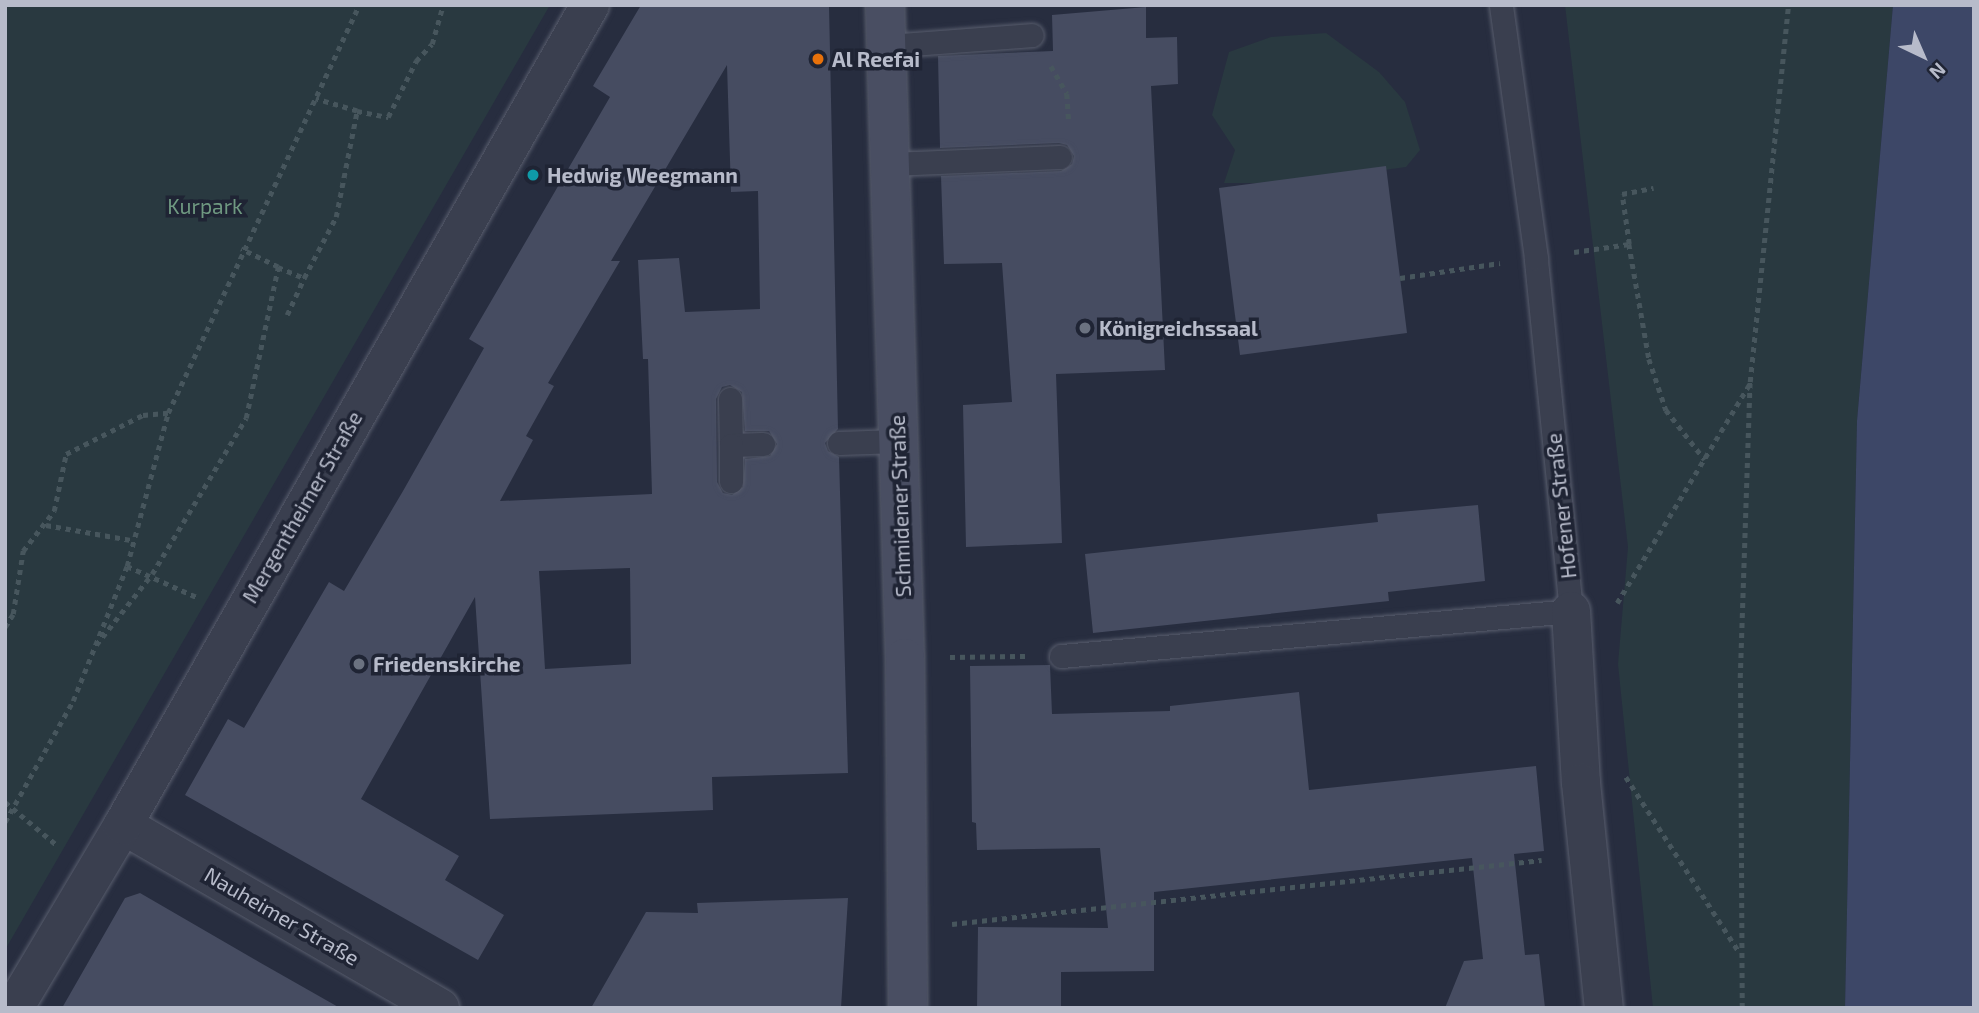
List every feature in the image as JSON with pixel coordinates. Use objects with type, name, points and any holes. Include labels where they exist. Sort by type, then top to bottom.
[{"type":"main road","name":"Schmidener Straße","points":[[885,5],[905,658],[908,1008]]},
{"type":"street","name":"Mergentheimer Straße","points":[[14,1008],[123,825],[238,618],[590,5]]},
{"type":"street","name":"Hofener Straße","points":[[1571,616],[1581,783],[1604,1008]]},
{"type":"street","name":"Nauheimer Straße","points":[[123,825],[440,1008]]},
{"type":"lane","name":"Hofener Straße","points":[[1501,5],[1536,258],[1571,616]]},
{"type":"lane","points":[[887,46],[1032,35]]},
{"type":"lane","points":[[890,164],[1060,157]]},
{"type":"lane","points":[[730,399],[731,481]]},
{"type":"lane","points":[[839,443],[898,441]]},
{"type":"lane","points":[[731,445],[763,444]]},
{"type":"lane","points":[[1061,656],[1571,616]]},
{"type":"path","points":[[5,822],[74,701],[127,566],[131,540],[168,413],[241,249],[316,99],[359,5]]},
{"type":"path","points":[[316,99],[388,117],[416,61],[432,44],[443,5]]},
{"type":"path","points":[[1741,1008],[1740,678],[1750,382],[1788,5]]},
{"type":"path","points":[[1032,35],[1067,94],[1070,143],[1060,157]]},
{"type":"path","points":[[287,315],[336,217],[357,111]]},
{"type":"path","points":[[1629,244],[1622,194],[1653,188]]},
{"type":"path","points":[[241,249],[304,278]]},
{"type":"path","points":[[93,649],[152,574],[246,418],[278,267]]},
{"type":"path","points":[[1649,359],[1666,410],[1705,460]]},
{"type":"path","points":[[1571,616],[1612,612],[1750,382]]},
{"type":"path","points":[[5,627],[13,614],[23,551],[46,525],[66,454],[143,415],[168,413]]},
{"type":"path","points":[[46,525],[131,540]]},
{"type":"path","points":[[127,566],[152,574],[238,618]]},
{"type":"path","points":[[905,658],[1061,656]]},
{"type":"path","points":[[1581,783],[1626,777],[1639,790],[1740,952]]},
{"type":"path","points":[[5,802],[14,807],[47,839],[97,869]]},
{"type":"path","points":[[908,929],[1588,855]]},
{"type":"green space","name":"Kurpark","points":[[5,5],[550,5],[5,950]]},
{"type":"green space","points":[[1565,5],[1893,5],[1857,421],[1845,1008],[1653,1008],[1618,664],[1628,547]]},
{"type":"green space","points":[[1326,33],[1379,72],[1405,102],[1420,150],[1406,167],[1288,183],[1224,183],[1235,150],[1212,115],[1229,52],[1271,37]]},
{"type":"water","points":[[1893,5],[1974,5],[1974,1008],[1845,1008],[1857,421]]},
{"type":"building","points":[[641,5],[829,5],[838,429],[825,443],[828,451],[839,457],[848,773],[712,777],[713,810],[490,819],[475,597],[361,799],[459,856],[445,880],[504,915],[478,960],[185,795],[228,719],[244,728],[329,582],[344,591],[403,491],[484,348],[469,339],[610,97],[593,86]],"holes":[[[727,65],[731,192],[758,191],[760,309],[685,312],[679,258],[638,260],[643,359],[648,359],[652,494],[500,501],[533,440],[526,436],[554,386],[548,383],[620,261],[611,261]],[[730,385],[742,392],[745,431],[769,431],[777,444],[770,456],[745,459],[743,487],[732,495],[723,493],[717,482],[716,399],[722,387]],[[630,568],[631,664],[545,669],[539,571]]]},
{"type":"building","points":[[1146,7],[1146,38],[1177,37],[1178,84],[1151,86],[1165,370],[1056,374],[1062,543],[966,547],[963,405],[1012,402],[1002,263],[944,264],[941,176],[1061,171],[1072,164],[1074,156],[1067,145],[1059,143],[940,148],[938,56],[1053,51],[1052,15]]},
{"type":"building","points":[[1386,166],[1407,333],[1240,355],[1219,188]]},
{"type":"building","points":[[1478,505],[1485,581],[1388,592],[1389,601],[1093,633],[1085,554],[1378,522],[1377,514]]},
{"type":"building","points":[[1050,665],[1052,714],[1170,711],[1170,706],[1299,692],[1309,790],[1536,766],[1544,851],[1514,854],[1525,955],[1539,954],[1545,1008],[1445,1008],[1464,961],[1483,959],[1472,858],[1154,892],[1154,971],[1061,972],[1061,1008],[977,1008],[978,927],[1108,928],[1100,848],[977,850],[976,823],[972,822],[970,666]]},
{"type":"building","points":[[140,893],[340,1008],[62,1008],[125,898]]},
{"type":"building","points":[[848,898],[841,1008],[591,1008],[646,912],[698,913],[697,903]]},
{"type":"place","name":"Al Reefai","points":[[818,59]]},
{"type":"place","name":"Hedwig Weegmann","points":[[533,175]]},
{"type":"place","name":"Königreichssaal","points":[[1085,328]]},
{"type":"place","name":"Friedenskirche","points":[[359,664]]}]
